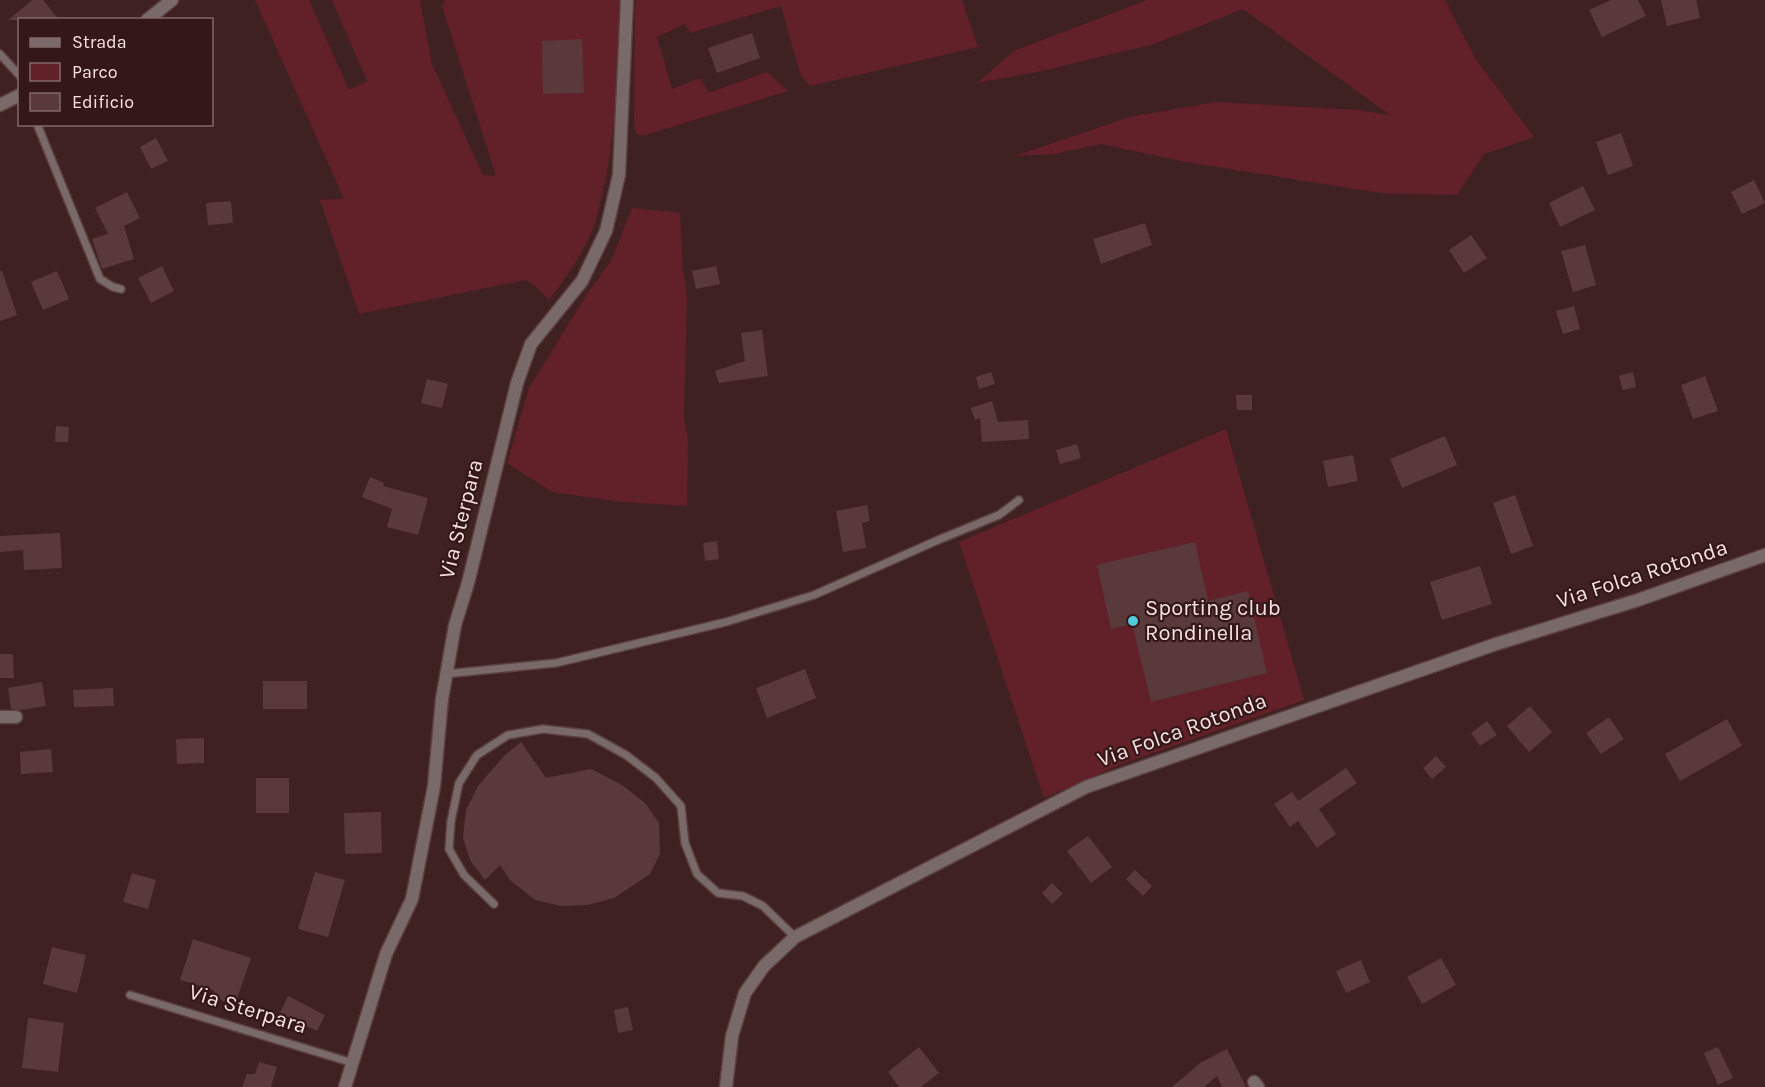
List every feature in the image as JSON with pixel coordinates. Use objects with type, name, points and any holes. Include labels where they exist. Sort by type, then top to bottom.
[{"type":"street","points":[[150,18],[172,0]]},
{"type":"street","name":"Via Sterpara","points":[[345,1087],[386,954],[412,899],[434,786],[445,674],[455,625],[468,583],[517,383],[531,344],[582,280],[606,231],[620,175],[627,0]]},
{"type":"street","points":[[0,105],[18,96]]},
{"type":"street","name":"Via Folca Rotonda","points":[[726,1087],[732,1036],[745,993],[764,966],[795,937],[1086,787],[1485,648],[1638,600],[1765,555]]},
{"type":"street","points":[[0,717],[16,717]]},
{"type":"lane","points":[[0,54],[18,74]]},
{"type":"lane","points":[[39,126],[100,279],[121,289]]},
{"type":"lane","points":[[445,674],[556,663],[726,622],[814,595],[999,515],[1019,500]]},
{"type":"lane","points":[[494,904],[464,875],[448,849],[459,783],[477,755],[508,735],[543,729],[554,730],[588,734],[626,755],[656,778],[681,806],[685,843],[697,874],[718,893],[743,896],[763,906],[795,937]]},
{"type":"lane","name":"Via Sterpara","points":[[130,995],[353,1063]]},
{"type":"green space","points":[[255,0],[309,0],[349,90],[367,81],[332,0],[420,0],[432,64],[483,175],[496,176],[442,6],[445,0],[620,0],[614,121],[608,168],[598,213],[580,255],[549,300],[534,285],[525,280],[359,314],[320,200],[344,199]]},
{"type":"green space","points":[[637,0],[962,0],[978,47],[810,86],[801,76],[781,6],[690,33],[685,24],[657,37],[672,89],[700,78],[709,93],[767,72],[788,91],[646,135],[638,135],[634,121],[635,4]]},
{"type":"green space","points":[[1147,0],[1445,0],[1475,58],[1534,137],[1484,154],[1457,195],[1380,193],[1186,162],[1101,144],[1054,154],[1015,156],[1129,117],[1217,102],[1357,110],[1390,115],[1243,9],[1154,44],[1042,71],[977,83],[1014,51]]},
{"type":"green space","points":[[632,208],[680,213],[687,297],[684,417],[688,439],[687,506],[622,502],[552,492],[507,463],[529,388],[587,294],[611,261]]},
{"type":"green space","name":"Sporting club Rondinella","points":[[1226,429],[1304,700],[1122,764],[1044,798],[959,542]]},
{"type":"building","points":[[32,0],[43,0],[57,18],[18,18],[18,20],[8,20]]},
{"type":"building","points":[[1611,0],[1638,0],[1646,16],[1602,37],[1589,10]]},
{"type":"building","points":[[1661,0],[1696,0],[1700,18],[1667,26]]},
{"type":"building","points":[[752,33],[760,58],[717,73],[708,48]]},
{"type":"building","points":[[582,39],[584,93],[543,94],[542,41]]},
{"type":"building","points":[[1621,133],[1633,166],[1608,175],[1596,142]]},
{"type":"building","points":[[156,138],[168,161],[151,169],[140,147]]},
{"type":"building","points":[[1754,180],[1765,203],[1742,214],[1731,192]]},
{"type":"building","points":[[1583,186],[1595,210],[1560,227],[1549,203]]},
{"type":"building","points":[[127,192],[140,218],[124,226],[134,259],[102,269],[92,239],[108,234],[95,208]]},
{"type":"building","points":[[231,201],[233,223],[208,225],[206,203]]},
{"type":"building","points":[[1145,223],[1152,245],[1101,264],[1093,239]]},
{"type":"building","points":[[1471,235],[1487,258],[1464,273],[1449,250]]},
{"type":"building","points":[[1585,245],[1596,285],[1573,292],[1561,251]]},
{"type":"building","points":[[162,266],[174,291],[151,303],[138,278]]},
{"type":"building","points":[[716,266],[720,284],[696,289],[692,271]]},
{"type":"building","points":[[0,271],[2,271],[17,315],[0,321]]},
{"type":"building","points":[[57,271],[69,299],[43,310],[31,282]]},
{"type":"building","points":[[1574,306],[1580,329],[1563,334],[1556,311]]},
{"type":"building","points":[[762,330],[768,376],[719,383],[715,371],[745,361],[741,333]]},
{"type":"building","points":[[991,372],[995,384],[979,389],[976,377]]},
{"type":"building","points":[[1633,372],[1636,387],[1623,390],[1619,376]]},
{"type":"building","points":[[1705,376],[1718,411],[1693,419],[1681,385]]},
{"type":"building","points":[[427,379],[448,384],[442,408],[421,403]]},
{"type":"building","points":[[1236,395],[1252,395],[1252,410],[1237,410]]},
{"type":"building","points":[[992,401],[998,422],[1028,420],[1029,439],[982,442],[980,418],[975,420],[971,408]]},
{"type":"building","points":[[56,426],[69,427],[68,442],[55,442]]},
{"type":"building","points":[[1445,436],[1457,465],[1402,488],[1390,459]]},
{"type":"building","points":[[1077,444],[1081,458],[1060,464],[1056,450]]},
{"type":"building","points":[[1353,455],[1358,481],[1328,487],[1323,461]]},
{"type":"building","points":[[370,477],[384,483],[383,486],[428,498],[418,535],[387,527],[392,509],[362,497]]},
{"type":"building","points":[[1515,495],[1533,546],[1511,554],[1493,503]]},
{"type":"building","points":[[867,505],[870,521],[862,523],[866,548],[843,552],[836,511]]},
{"type":"building","points":[[60,533],[62,568],[24,570],[23,550],[0,552],[0,536]]},
{"type":"building","points":[[717,541],[719,559],[705,561],[703,543]]},
{"type":"building","points":[[1195,542],[1208,601],[1248,591],[1267,673],[1151,702],[1132,624],[1111,629],[1097,565]]},
{"type":"building","points":[[1480,566],[1492,604],[1442,620],[1430,582]]},
{"type":"building","points":[[0,654],[13,654],[14,678],[0,678]]},
{"type":"building","points":[[805,669],[816,698],[767,718],[756,688]]},
{"type":"building","points":[[263,681],[307,681],[307,709],[263,709]]},
{"type":"building","points":[[42,682],[46,706],[11,709],[8,688]]},
{"type":"building","points":[[113,688],[114,706],[74,707],[73,690]]},
{"type":"building","points":[[1530,706],[1552,732],[1529,752],[1507,726]]},
{"type":"building","points":[[1609,717],[1624,739],[1601,754],[1586,733]]},
{"type":"building","points":[[1727,719],[1742,746],[1680,781],[1665,754]]},
{"type":"building","points":[[1487,721],[1497,735],[1480,746],[1471,733]]},
{"type":"building","points":[[204,738],[204,763],[177,764],[176,739]]},
{"type":"building","points":[[521,742],[546,778],[591,769],[622,785],[645,803],[659,823],[660,854],[650,874],[614,898],[587,905],[561,906],[535,900],[510,880],[500,865],[485,880],[470,860],[463,838],[466,810],[478,786],[505,755]]},
{"type":"building","points":[[51,749],[53,772],[21,774],[20,752]]},
{"type":"building","points":[[1436,756],[1446,767],[1432,779],[1423,768]]},
{"type":"building","points":[[1346,768],[1357,783],[1319,809],[1336,834],[1317,848],[1298,821],[1290,827],[1274,804],[1292,792],[1298,801]]},
{"type":"building","points":[[256,778],[289,778],[289,813],[256,813]]},
{"type":"building","points":[[381,812],[382,853],[345,854],[344,813]]},
{"type":"building","points":[[1088,836],[1112,867],[1091,883],[1067,851]]},
{"type":"building","points":[[1135,870],[1152,886],[1143,896],[1126,879]]},
{"type":"building","points":[[315,872],[345,880],[328,937],[298,929]]},
{"type":"building","points":[[132,873],[156,880],[148,909],[123,902]]},
{"type":"building","points":[[1052,883],[1063,894],[1052,904],[1042,893]]},
{"type":"building","points":[[193,939],[251,958],[235,1005],[212,997],[214,990],[180,980]]},
{"type":"building","points":[[52,947],[86,955],[77,993],[43,984]]},
{"type":"building","points":[[1441,958],[1456,985],[1422,1004],[1407,977]]},
{"type":"building","points":[[1361,960],[1370,982],[1346,993],[1336,971]]},
{"type":"building","points":[[288,996],[325,1015],[317,1031],[280,1013]]},
{"type":"building","points":[[628,1007],[633,1030],[618,1033],[614,1010]]},
{"type":"building","points":[[28,1018],[64,1023],[58,1072],[22,1068]]},
{"type":"building","points":[[919,1047],[939,1073],[921,1087],[899,1087],[888,1072]]},
{"type":"building","points":[[1718,1047],[1733,1078],[1718,1085],[1704,1053]]},
{"type":"building","points":[[1227,1049],[1246,1087],[1222,1087],[1217,1076],[1204,1087],[1172,1087],[1200,1063]]},
{"type":"building","points":[[259,1062],[277,1067],[271,1087],[242,1087],[247,1074],[255,1074]]},
{"type":"place","name":"Sporting club Rondinella","points":[[1133,621]]}]
